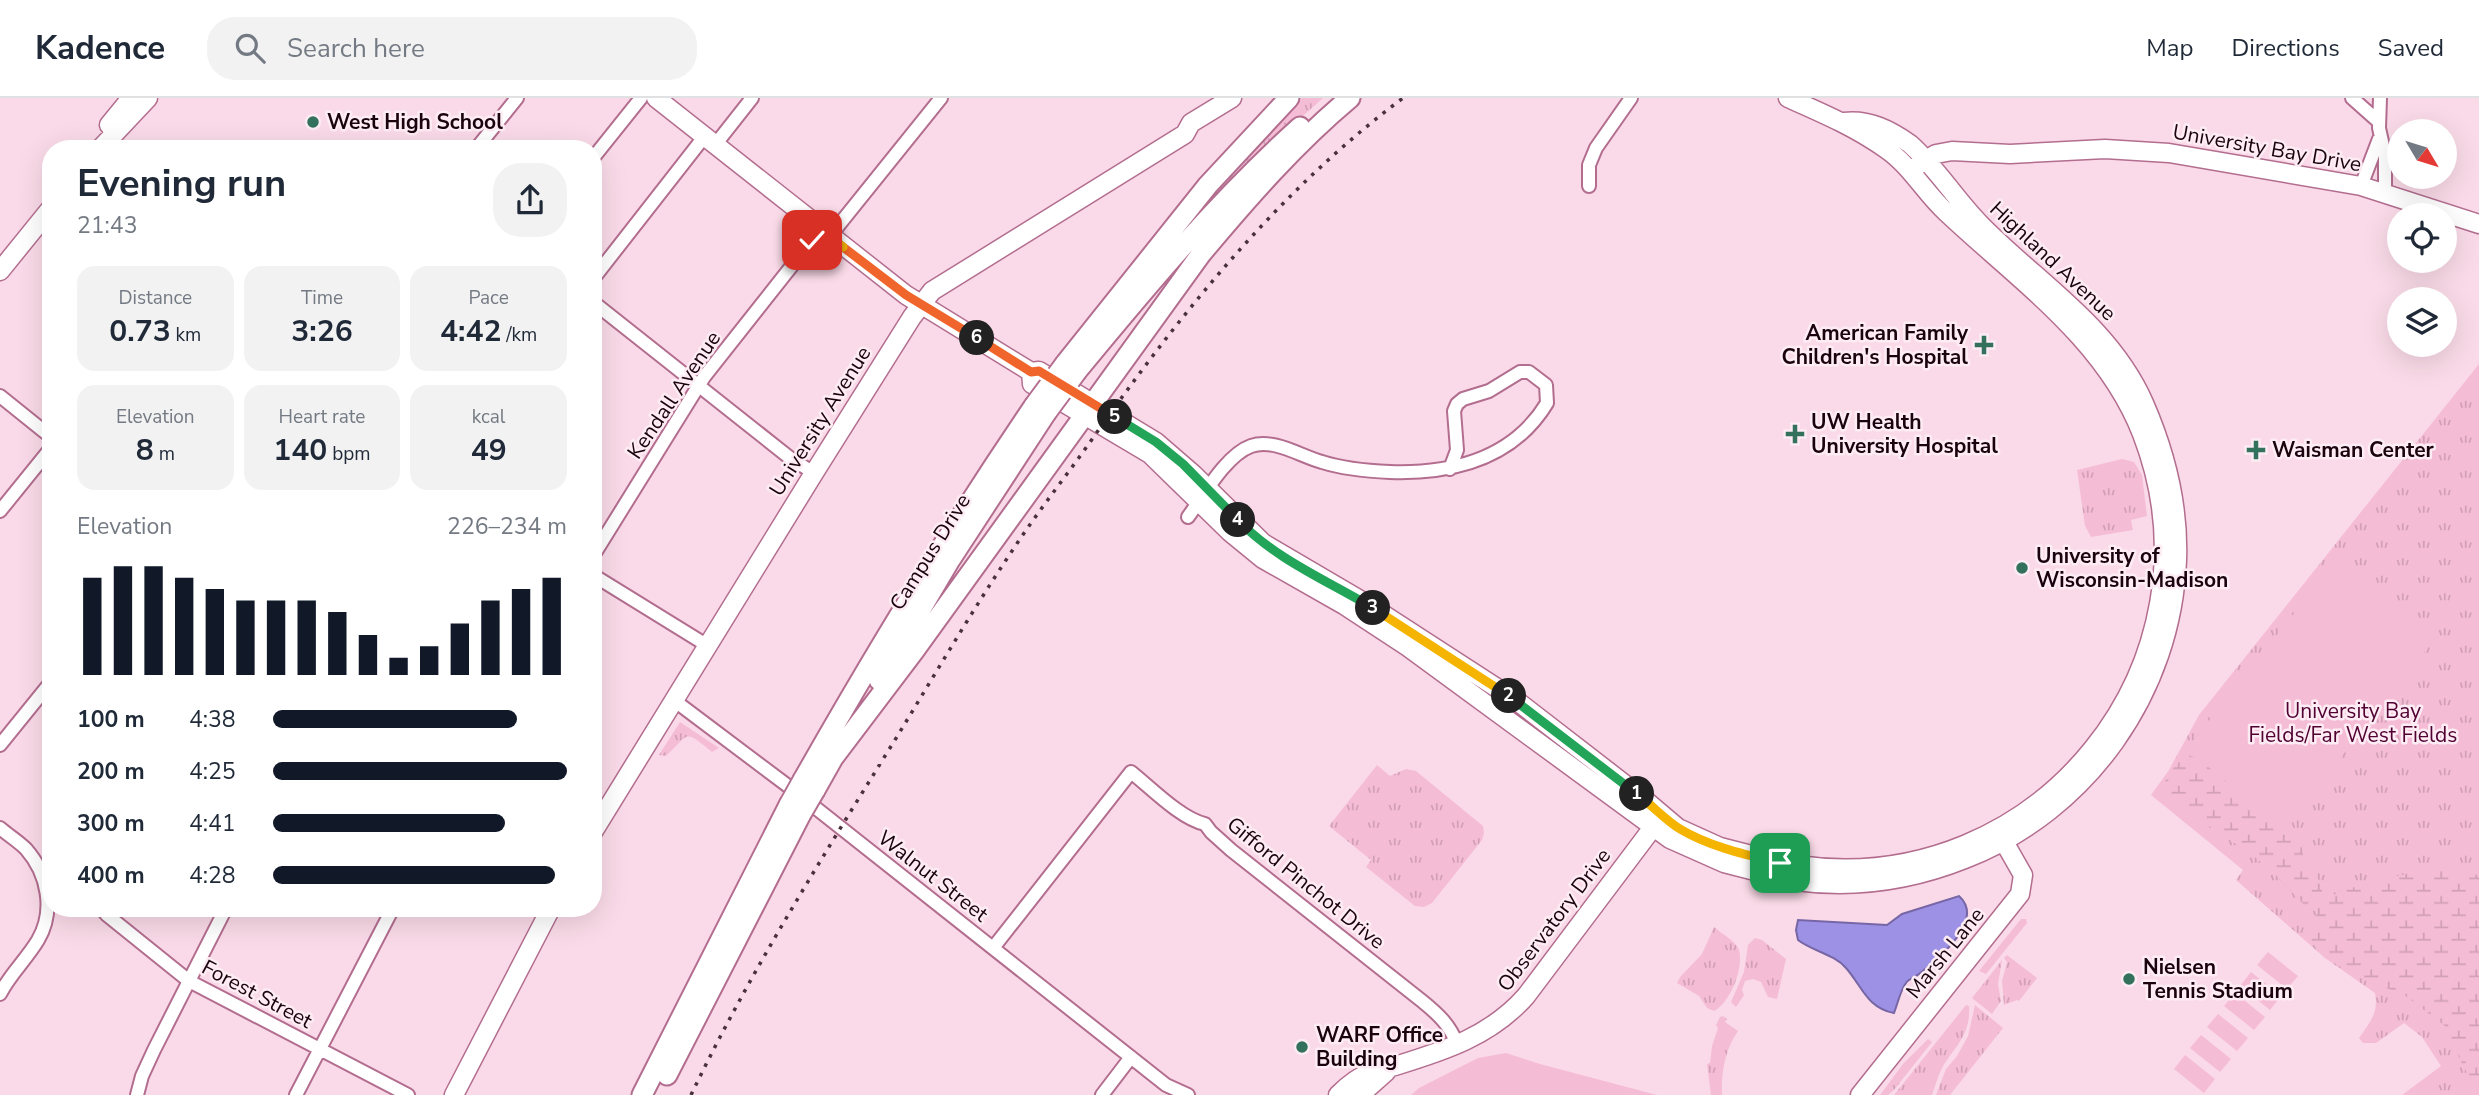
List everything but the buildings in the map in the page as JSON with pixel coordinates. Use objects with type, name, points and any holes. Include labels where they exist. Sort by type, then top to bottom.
[{"type":"main road","name":"Campus Drive","points":[[642,1095],[808,785],[848,699],[962,513],[1208,186],[1289,98]]},
{"type":"main road","name":"Campus Drive","points":[[1071,368],[1201,225],[1260,164],[1332,98]]},
{"type":"main road","points":[[830,762],[914,651],[1171,294],[1225,225],[1299,145],[1350,98]]},
{"type":"main road","name":"Campus Drive","points":[[808,785],[830,762],[1040,410]]},
{"type":"main road","name":"Campus Drive","points":[[657,1095],[795,809]]},
{"type":"street","points":[[101,140],[108,126],[131,98]]},
{"type":"street","points":[[106,140],[148,98]]},
{"type":"street","points":[[484,140],[517,98]]},
{"type":"street","points":[[602,147],[641,98]]},
{"type":"street","name":"Highland Avenue","points":[[656,98],[867,266],[1031,372],[1032,384],[1088,410],[1204,495],[1230,532],[1263,559],[1408,647],[1658,821],[1670,839],[1724,863],[1845,884],[1908,878],[1937,870],[2041,818],[2085,779],[2119,737],[2154,671],[2171,616],[2177,559],[2175,514],[2155,431],[2125,368],[2078,311],[1982,226],[1921,155]]},
{"type":"street","points":[[602,268],[709,141],[752,98]]},
{"type":"street","name":"Kendall Avenue","points":[[602,541],[699,385],[941,98]]},
{"type":"street","points":[[1185,134],[1191,123],[1213,105],[1233,98]]},
{"type":"street","points":[[1185,134],[1196,133],[1223,117],[1233,98]]},
{"type":"street","points":[[1589,186],[1589,165],[1596,148],[1631,98]]},
{"type":"street","points":[[1788,98],[1844,122],[1886,149],[1906,168],[1921,155],[1886,129],[1857,120],[1844,122]]},
{"type":"street","points":[[2352,98],[2379,122]]},
{"type":"street","points":[[2380,98],[2379,139],[2385,155],[2385,193]]},
{"type":"street","name":"University Avenue","points":[[602,818],[814,473],[922,304],[937,286],[1185,134]]},
{"type":"street","points":[[2361,186],[2379,139]]},
{"type":"street","name":"University Bay Drive","points":[[1921,155],[1952,151],[2010,154],[2105,149],[2169,153],[2361,186],[2479,225]]},
{"type":"street","name":"Highland Avenue","points":[[1906,168],[1944,211],[2070,325],[2113,377],[2143,436],[2157,485],[2162,519],[2164,569],[2160,603],[2137,674],[2125,700],[2073,773],[2001,836]]},
{"type":"street","points":[[0,271],[42,219]]},
{"type":"street","points":[[602,309],[790,458],[814,473]]},
{"type":"street","points":[[1188,517],[1236,455],[1248,447],[1262,443],[1342,467],[1411,473],[1450,469],[1476,462],[1521,435],[1547,402],[1546,385],[1529,372],[1520,372],[1489,391],[1463,399],[1457,404],[1454,411],[1457,450],[1450,469]]},
{"type":"street","points":[[0,396],[42,430]]},
{"type":"street","points":[[0,511],[42,459]]},
{"type":"street","points":[[602,581],[708,646]]},
{"type":"street","points":[[0,745],[42,693]]},
{"type":"street","name":"Walnut Street","points":[[675,701],[766,769],[1170,1090],[1188,1095]]},
{"type":"street","name":"Gifford Pinchot Drive","points":[[993,948],[1131,772],[1186,815],[1205,824],[1231,850],[1442,1018],[1457,1044]]},
{"type":"street","name":"Observatory Drive","points":[[1338,1095],[1354,1081],[1374,1070],[1391,1067],[1457,1044],[1490,1029],[1514,1010],[1658,821]]},
{"type":"street","points":[[0,828],[25,848],[42,873]]},
{"type":"street","name":"Marsh Lane","points":[[1860,1095],[2020,894],[2022,875],[2001,836]]},
{"type":"street","points":[[0,994],[41,934],[45,917]]},
{"type":"street","name":"Forest Street","points":[[109,917],[189,981],[408,1095]]},
{"type":"street","points":[[137,1095],[154,1050],[221,917]]},
{"type":"street","points":[[296,1095],[388,917]]},
{"type":"street","points":[[454,1095],[546,917]]},
{"type":"street","points":[[1102,1095],[1131,1058]]},
{"type":"street","name":"Observatory Drive","points":[[1360,1095],[1391,1067]]},
{"type":"green space","points":[[1302,98],[1323,98],[1265,150],[1155,266],[1203,202]]},
{"type":"green space","name":"University Bay Fields/Far West Fields","points":[[2479,364],[2479,1095],[2402,1095],[2441,1066],[2422,1037],[2404,1023],[2376,1043],[2363,1043],[2359,1038],[2375,1012],[2375,993],[2325,958],[2236,880],[2243,870],[2151,795],[2169,770],[2199,715]]},
{"type":"green space","points":[[2122,459],[2134,462],[2142,475],[2147,516],[2131,520],[2133,530],[2091,537],[2085,526],[2077,470]]},
{"type":"green space","points":[[2338,558],[2437,636],[2287,825],[2188,747]]},
{"type":"green space","points":[[680,722],[719,748],[712,752],[688,737],[666,756],[659,755]]},
{"type":"green space","points":[[2189,755],[2200,760],[2301,845],[2305,863],[2323,885],[2321,898],[2326,901],[2339,891],[2425,869],[2479,875],[2479,978],[2475,977],[2479,1001],[2479,1092],[2463,1066],[2445,1026],[2403,994],[2366,981],[2325,958],[2310,940],[2317,912],[2308,909],[2272,871],[2251,854],[2177,805],[2164,792],[2163,785],[2171,772]]},
{"type":"green space","points":[[1377,765],[1390,776],[1406,769],[1416,771],[1483,826],[1482,840],[1432,903],[1424,907],[1415,906],[1366,867],[1371,860],[1329,826]]},
{"type":"green space","points":[[2021,919],[2026,919],[2027,923],[1986,974],[1979,971]]},
{"type":"green space","points":[[1714,927],[1735,943],[1740,957],[1738,975],[1730,993],[1714,1011],[1707,1008],[1699,996],[1677,983],[1702,954]]},
{"type":"green space","points":[[1755,938],[1762,940],[1786,959],[1777,999],[1768,997],[1761,982],[1753,979],[1745,981],[1742,990],[1744,995],[1736,1007],[1731,1002],[1744,972],[1748,945]]},
{"type":"green space","points":[[2268,952],[2298,976],[2287,989],[2257,965]]},
{"type":"green space","points":[[2007,955],[2037,978],[2019,1001],[2004,1005],[2002,981],[2007,962],[2004,958]]},
{"type":"green space","points":[[2002,960],[1998,984],[2001,1001],[1992,1014],[1972,998]]},
{"type":"green space","points":[[2251,972],[2281,996],[2270,1010],[2240,986]]},
{"type":"green space","points":[[2235,993],[2265,1017],[2254,1030],[2224,1006]]},
{"type":"green space","points":[[1966,1005],[1969,1006],[1969,1016],[1965,1033],[1942,1068],[1932,1095],[1894,1095]]},
{"type":"green space","points":[[1975,1005],[2003,1028],[1950,1095],[1936,1095],[1946,1069],[1968,1036]]},
{"type":"green space","points":[[2218,1014],[2248,1038],[2237,1051],[2207,1027]]},
{"type":"green space","points":[[1723,1016],[1727,1019],[1725,1022],[1738,1031],[1725,1062],[1722,1095],[1711,1095],[1707,1064],[1710,1063],[1718,1028],[1716,1025]]},
{"type":"green space","points":[[2201,1035],[2231,1059],[2220,1072],[2190,1048]]},
{"type":"green space","points":[[1928,1039],[1932,1042],[1894,1090],[1888,1095],[1880,1095],[1903,1064]]},
{"type":"green space","points":[[1506,1053],[1657,1095],[1411,1095],[1419,1088],[1478,1058]]},
{"type":"green space","points":[[2185,1055],[2215,1079],[2204,1093],[2174,1069]]},
{"type":"shaded area","points":[[1959,896],[1966,906],[1967,916],[1963,927],[1937,959],[1907,982],[1894,1013],[1871,1001],[1841,963],[1798,940],[1798,920],[1887,925],[1902,914]]},
{"type":"railway","points":[[691,1095],[738,1003],[790,912],[968,620],[1032,521],[1128,388],[1236,254],[1315,172],[1403,98]]},
{"type":"place","name":"West High School","points":[[313,122]]},
{"type":"place","name":"American Family Children's Hospital","points":[[1984,345]]},
{"type":"place","name":"UW Health University Hospital","points":[[1795,434]]},
{"type":"place","name":"Waisman Center","points":[[2256,450]]},
{"type":"place","name":"University of Wisconsin-Madison","points":[[2022,568]]},
{"type":"place","name":"Nielsen Tennis Stadium","points":[[2129,979]]},
{"type":"place","name":"WARF Office Building","points":[[1302,1047]]},
{"type":"route","points":[[812,240],[821,229],[906,295],[1031,372],[1039,371],[1156,442],[1183,464],[1263,543],[1372,607],[1517,701],[1678,828],[1720,847],[1780,863]]}]
